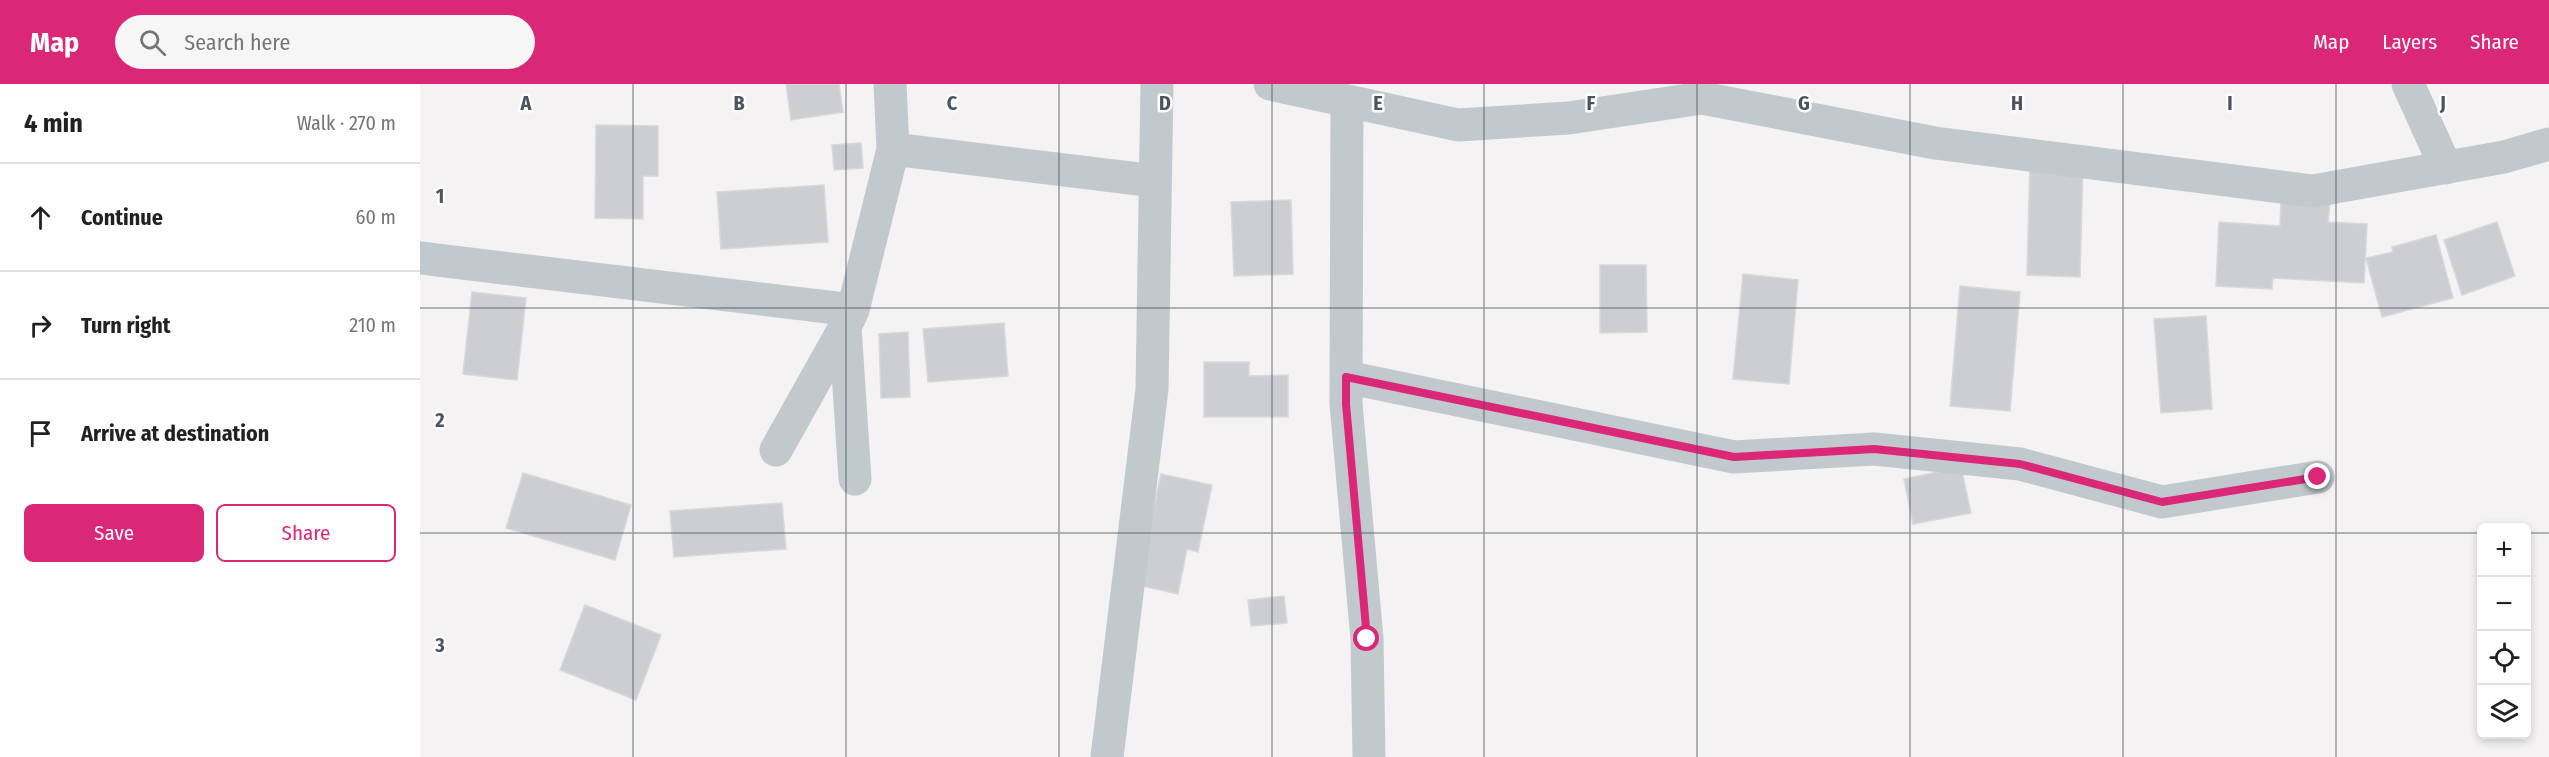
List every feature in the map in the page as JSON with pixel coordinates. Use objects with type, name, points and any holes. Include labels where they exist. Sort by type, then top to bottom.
[{"type":"street","points":[[776,450],[849,319],[893,149],[890,84]]},
{"type":"street","points":[[1107,757],[1152,389],[1157,84]]},
{"type":"street","points":[[1270,84],[1458,125],[1569,118],[1702,99],[1935,143],[2313,191],[2504,157],[2549,144]]},
{"type":"street","points":[[2408,84],[2446,168]]},
{"type":"street","points":[[1347,101],[1346,404],[1367,639],[1369,757]]},
{"type":"street","points":[[893,149],[1155,181]]},
{"type":"street","points":[[420,258],[849,319]]},
{"type":"street","points":[[849,319],[855,479]]},
{"type":"street","points":[[1346,377],[1734,457],[1874,449],[1997,461],[2020,464],[2162,502],[2318,477]]},
{"type":"building","points":[[786,84],[839,84],[843,112],[791,120]]},
{"type":"building","points":[[596,125],[658,126],[658,176],[643,176],[643,219],[595,218]]},
{"type":"building","points":[[861,143],[863,168],[834,170],[832,145]]},
{"type":"building","points":[[2030,163],[2083,165],[2080,277],[2027,275]]},
{"type":"building","points":[[824,185],[828,242],[721,249],[717,192]]},
{"type":"building","points":[[2281,199],[2330,202],[2328,222],[2367,224],[2364,283],[2273,278],[2272,289],[2216,286],[2219,222],[2280,226]]},
{"type":"building","points":[[1291,200],[1293,274],[1234,276],[1231,202]]},
{"type":"building","points":[[2497,222],[2515,276],[2462,295],[2444,240]]},
{"type":"building","points":[[2436,235],[2453,298],[2382,317],[2366,258],[2393,252],[2392,247]]},
{"type":"building","points":[[1600,265],[1646,265],[1647,332],[1600,333]]},
{"type":"building","points":[[1743,274],[1798,280],[1789,384],[1733,379]]},
{"type":"building","points":[[1960,286],[2020,292],[2010,411],[1950,406]]},
{"type":"building","points":[[472,292],[526,298],[517,380],[463,374]]},
{"type":"building","points":[[2206,316],[2212,409],[2161,413],[2154,319]]},
{"type":"building","points":[[1004,323],[1008,376],[928,382],[923,329]]},
{"type":"building","points":[[908,332],[910,397],[881,398],[879,334]]},
{"type":"building","points":[[1204,362],[1249,362],[1249,376],[1288,375],[1288,417],[1204,417]]},
{"type":"building","points":[[1961,467],[1971,513],[1913,524],[1904,479]]},
{"type":"building","points":[[523,473],[631,505],[615,560],[506,528]]},
{"type":"building","points":[[1161,474],[1212,485],[1198,552],[1187,549],[1178,594],[1138,585]]},
{"type":"building","points":[[782,503],[786,549],[674,557],[670,511]]},
{"type":"building","points":[[1284,596],[1287,623],[1251,626],[1248,600]]},
{"type":"building","points":[[585,605],[661,635],[636,700],[560,670]]},
{"type":"route","points":[[1367,639],[1346,404],[1346,377],[1734,457],[1874,449],[2020,464],[2162,502],[2318,477]]}]
